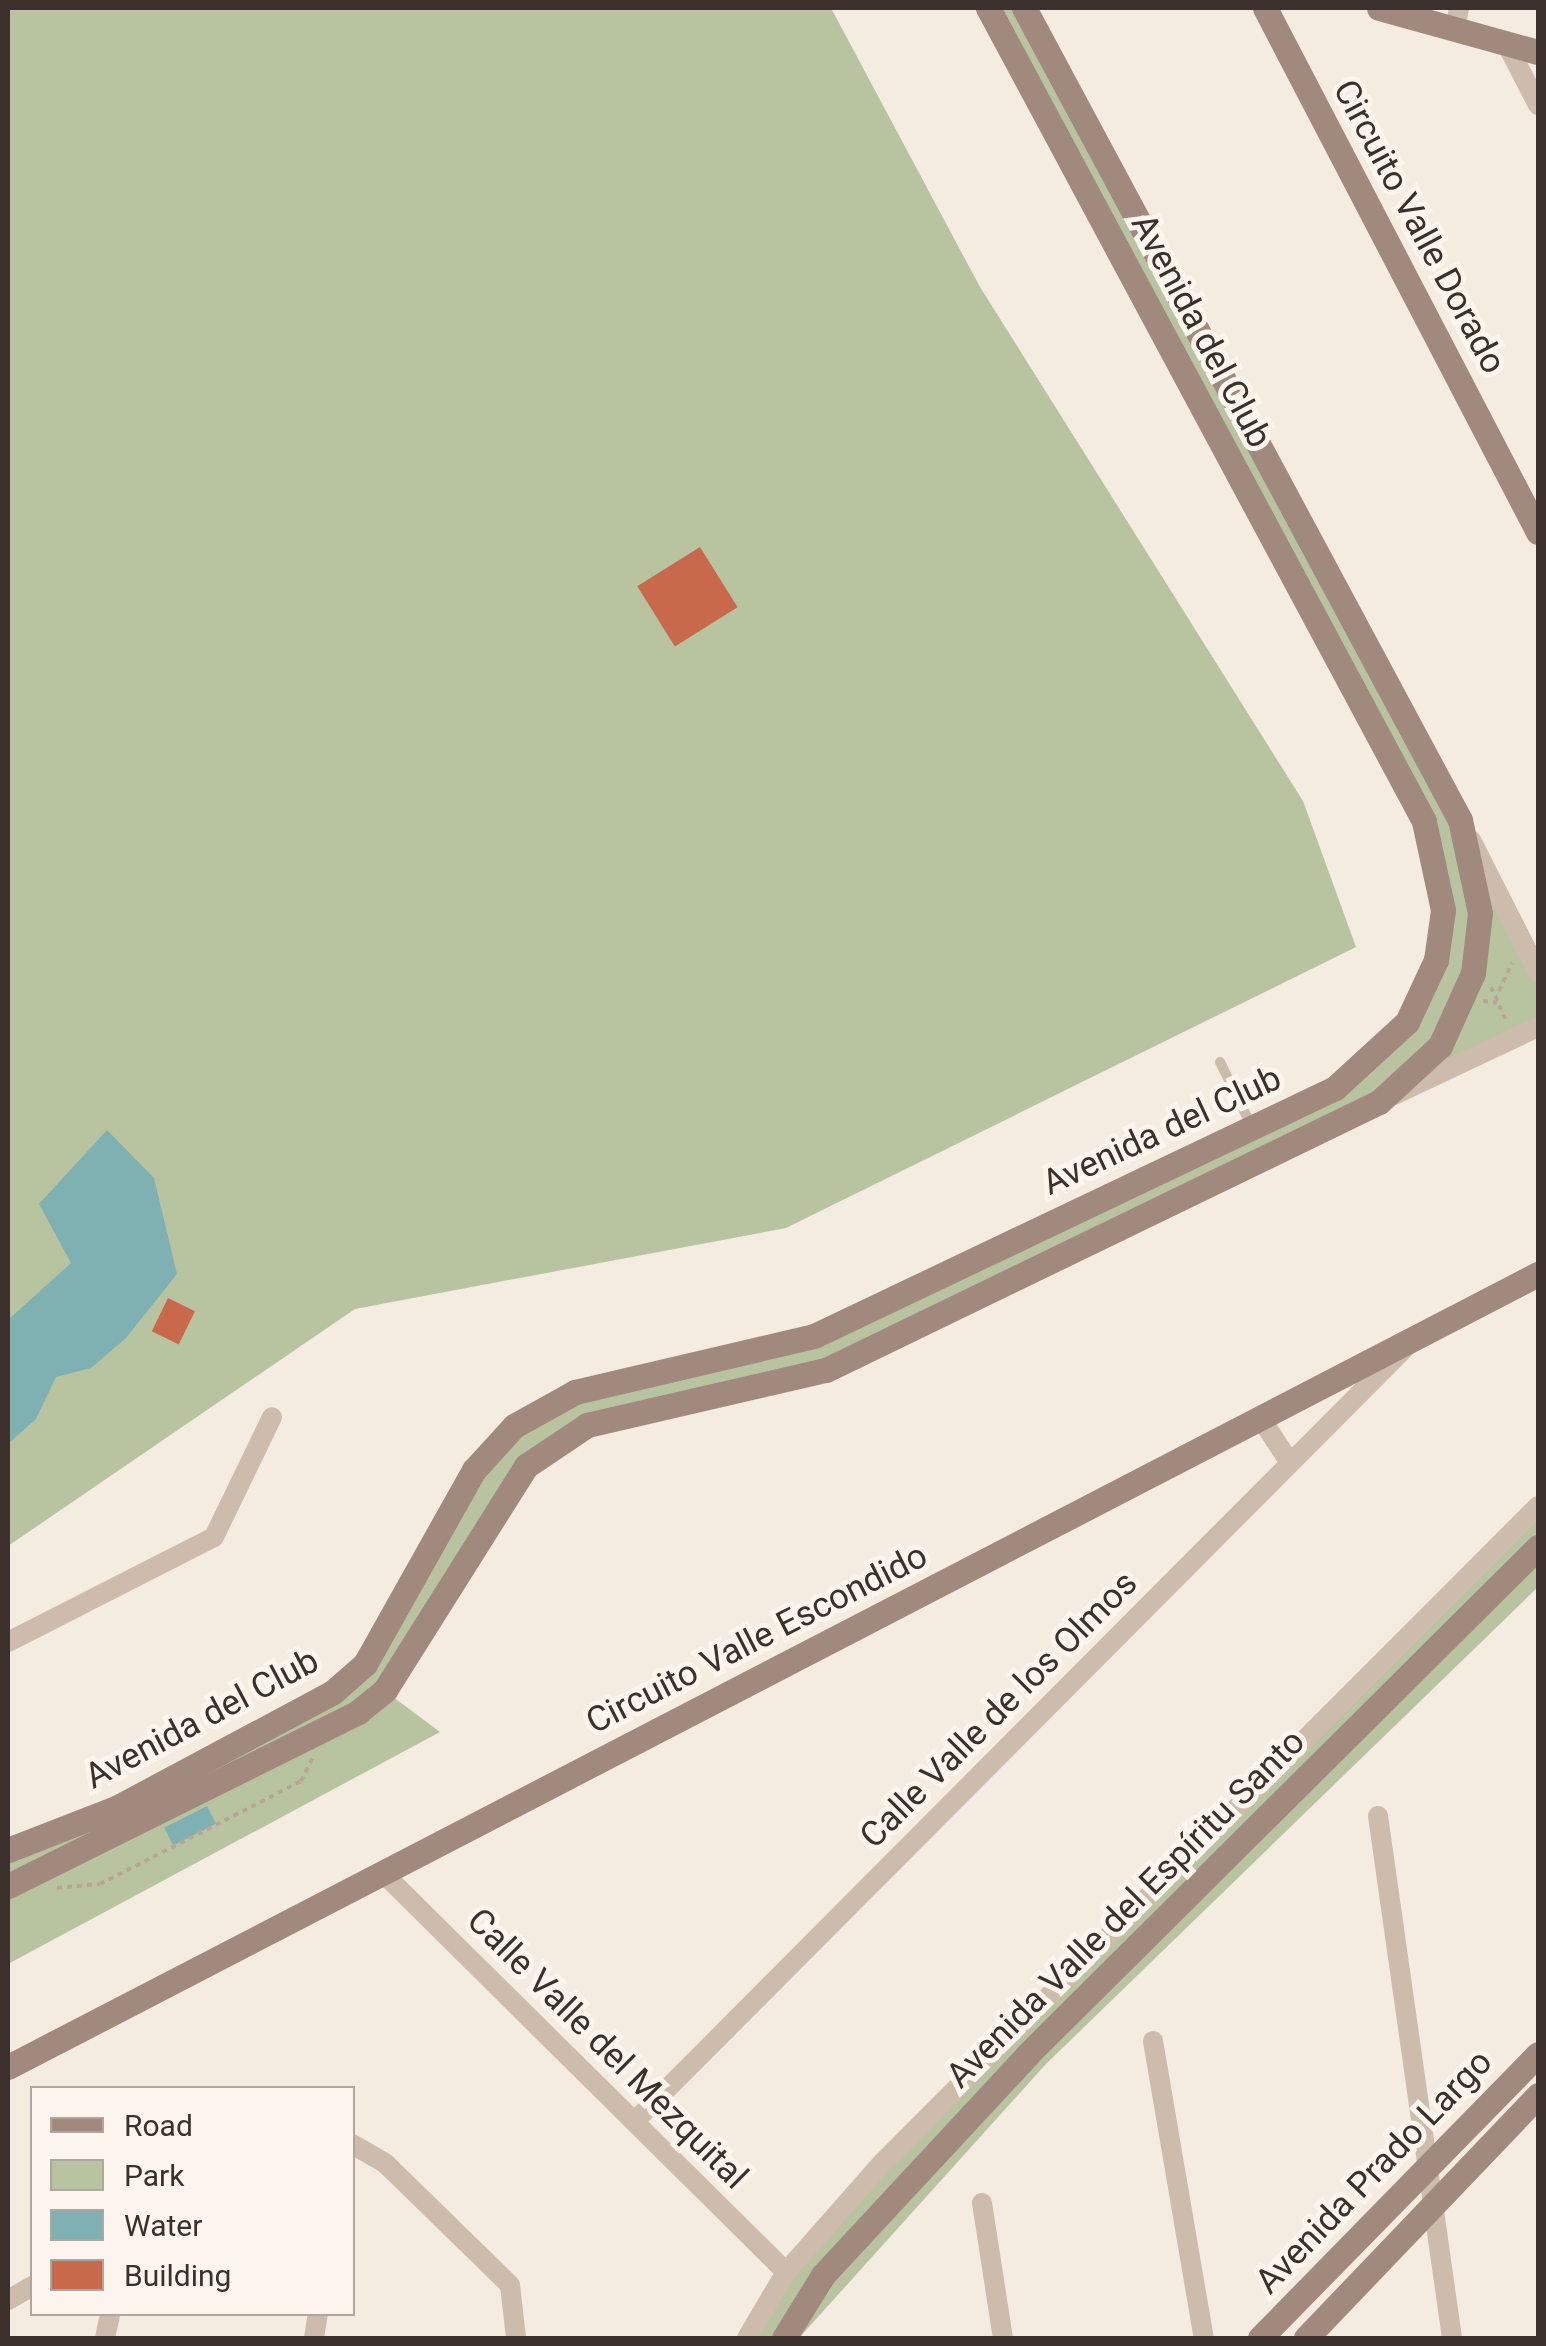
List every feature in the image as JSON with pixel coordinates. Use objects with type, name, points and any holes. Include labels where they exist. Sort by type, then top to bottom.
[{"type":"street","name":"Avenida del Club","points":[[8,1850],[116,1808],[302,1709],[366,1664],[474,1470],[514,1426],[575,1392],[814,1336],[1336,1088],[1408,1022],[1436,960],[1442,910],[1424,821],[988,8]]},
{"type":"street","name":"Avenida del Club","points":[[1024,8],[1538,972]]},
{"type":"street","name":"Circuito Valle Dorado","points":[[1265,8],[1538,532]]},
{"type":"street","points":[[1379,8],[1457,18],[1506,43],[1538,52]]},
{"type":"street","points":[[1506,43],[1538,105]]},
{"type":"street","name":"Avenida del Club","points":[[1379,1102],[1440,1046],[1474,973],[1480,913],[1460,820]]},
{"type":"street","name":"Avenida del Club","points":[[8,1886],[311,1736],[385,1690],[526,1466],[587,1425],[826,1370],[1538,1027]]},
{"type":"street","points":[[1336,1088],[1351,1116]]},
{"type":"street","name":"Circuito Valle Escondido","points":[[8,2067],[1538,1274]]},
{"type":"street","name":"Calle Valle de los Olmos","points":[[635,2121],[1408,1344]]},
{"type":"street","points":[[8,1642],[214,1537],[272,1417]]},
{"type":"street","points":[[1260,1418],[1290,1463]]},
{"type":"street","points":[[747,2338],[786,2272],[883,2162],[1538,1506]]},
{"type":"street","name":"Avenida Valle del Espíritu Santo","points":[[784,2338],[823,2275],[1029,2053],[1538,1547]]},
{"type":"street","points":[[302,1709],[311,1736]]},
{"type":"street","points":[[1378,1816],[1452,2338]]},
{"type":"street","name":"Calle Valle del Mezquital","points":[[382,1872],[786,2272]]},
{"type":"street","points":[[1154,2042],[1204,2338]]},
{"type":"street","name":"Avenida Prado Largo","points":[[1260,2338],[1538,2054]]},
{"type":"street","name":"Avenida Prado Largo","points":[[1306,2338],[1538,2094]]},
{"type":"street","points":[[355,2146],[386,2164],[510,2285],[516,2338]]},
{"type":"street","points":[[982,2203],[1004,2338]]},
{"type":"street","points":[[8,2300],[30,2287]]},
{"type":"lane","points":[[1220,1062],[1252,1127]]},
{"type":"path","points":[[43,1872],[50,1887],[100,1884],[301,1781],[316,1761],[311,1736]]},
{"type":"green space","points":[[8,8],[831,8],[980,287],[1303,801],[1356,947],[786,1228],[355,1309],[8,1546]]},
{"type":"green space","points":[[988,8],[1024,8],[1538,972],[1538,1027],[826,1370],[587,1425],[526,1466],[385,1691],[440,1732],[8,1964],[8,1850],[333,1692],[474,1470],[575,1392],[814,1336],[1335,1088],[1407,1022],[1436,960],[1424,821]]},
{"type":"green space","points":[[1538,1506],[1538,1587],[1046,2064],[799,2338],[747,2338],[786,2272]]},
{"type":"water","points":[[107,1130],[154,1178],[177,1274],[126,1338],[91,1368],[56,1377],[36,1419],[8,1444],[8,1320],[71,1263],[39,1204]]},
{"type":"water","points":[[207,1806],[216,1824],[173,1846],[164,1828]]},
{"type":"building","points":[[700,547],[738,607],[675,646],[637,586]]},
{"type":"building","points":[[168,1298],[195,1311],[179,1344],[152,1331]]}]
